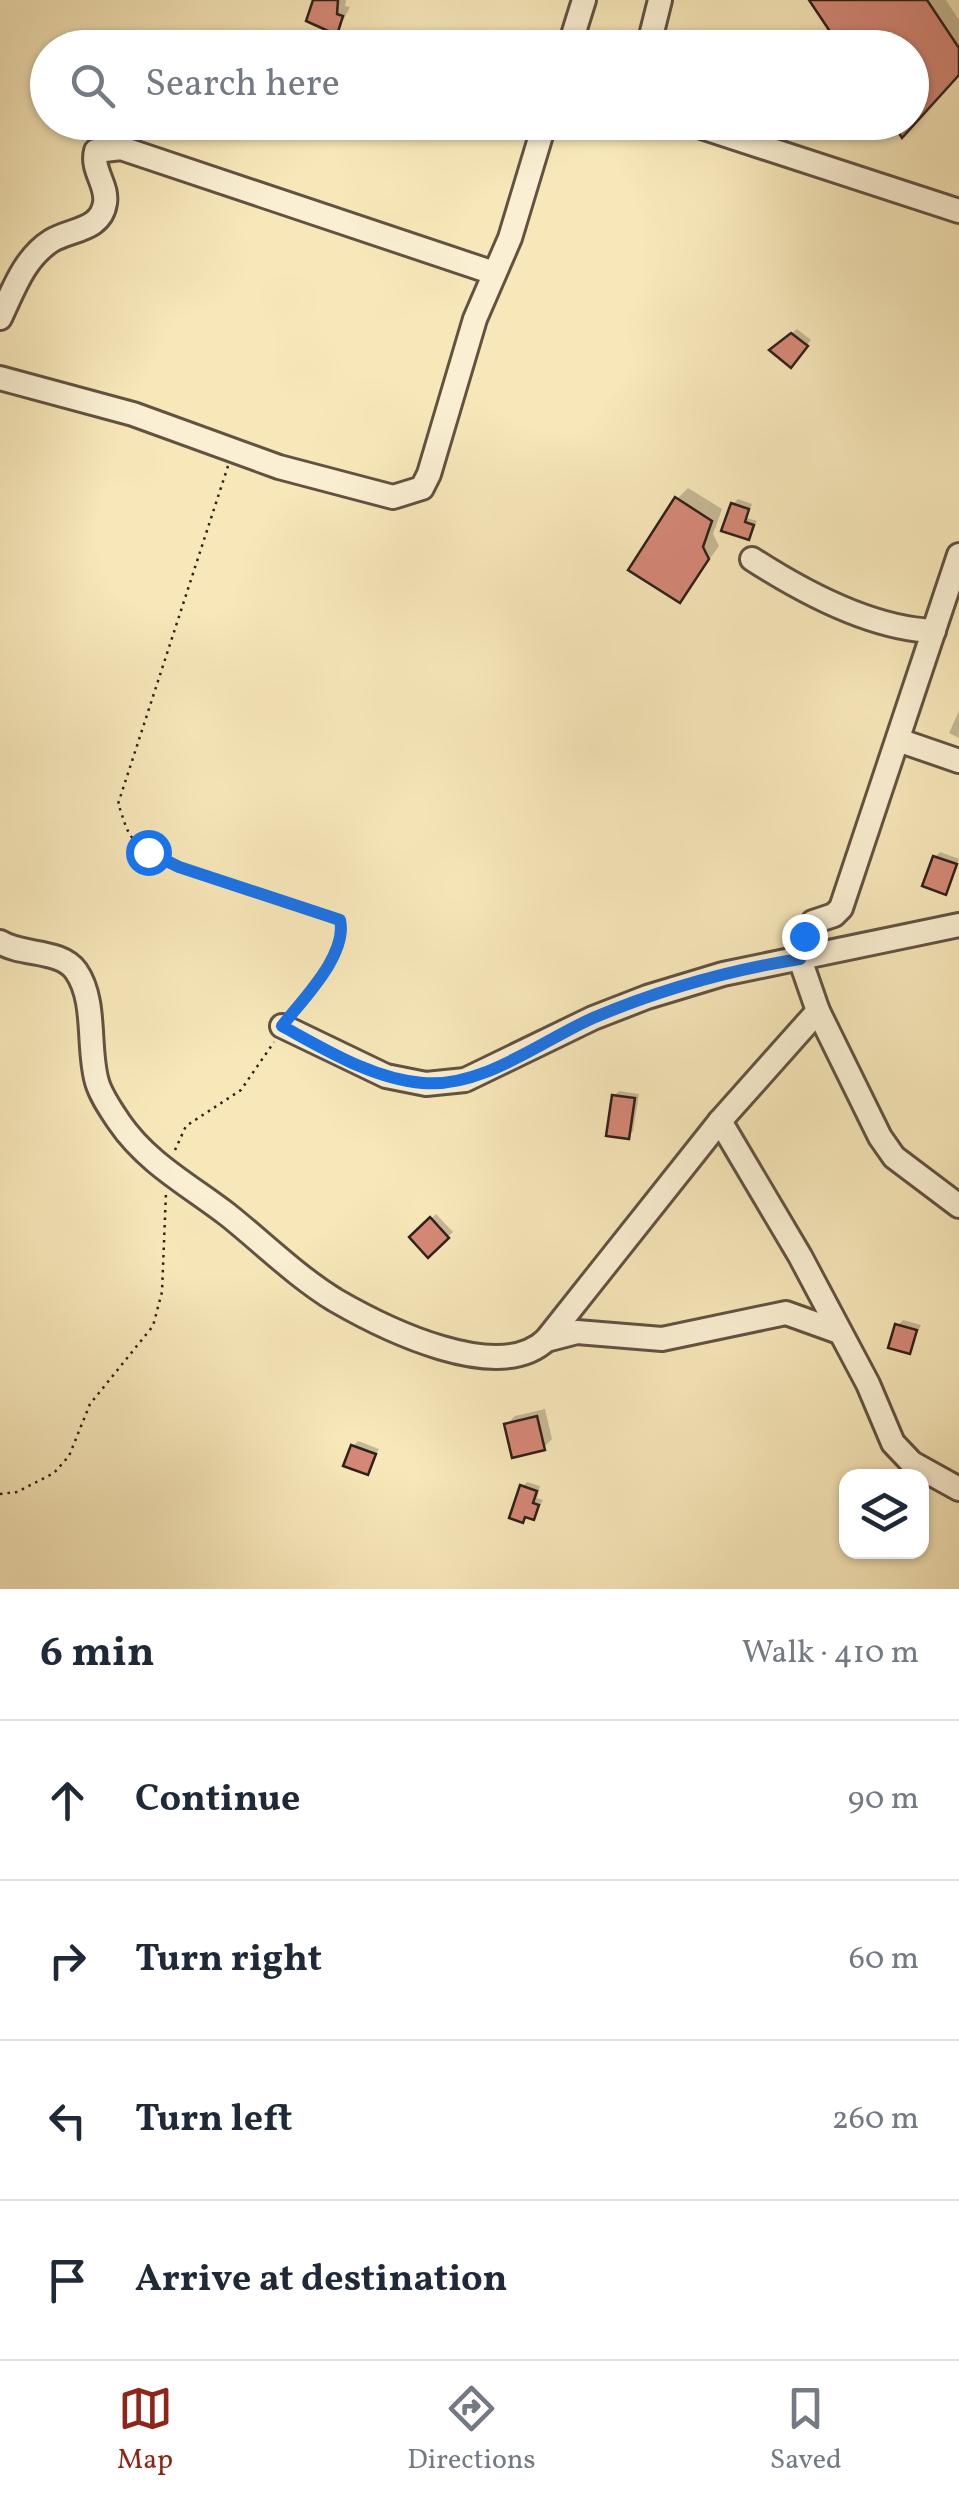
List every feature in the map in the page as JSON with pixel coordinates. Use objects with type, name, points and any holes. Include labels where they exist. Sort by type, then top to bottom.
[{"type":"street","points":[[575,30],[584,0]]},
{"type":"street","points":[[652,30],[660,0]]},
{"type":"street","points":[[0,378],[133,414],[279,468],[393,497],[422,488],[494,273],[510,238],[540,140]]},
{"type":"street","points":[[741,140],[959,211]]},
{"type":"street","points":[[0,318],[15,284],[39,251],[94,223],[100,214],[106,200],[93,161],[96,151],[106,146],[494,273]]},
{"type":"street","points":[[959,555],[841,908],[834,915],[813,922],[800,959],[818,1010],[880,1137],[894,1157],[959,1206]]},
{"type":"street","points":[[752,559],[785,580],[859,613],[915,630],[934,631]]},
{"type":"street","points":[[898,740],[959,760]]},
{"type":"street","points":[[282,1026],[386,1076],[426,1084],[465,1080],[647,998],[723,974],[959,924]]},
{"type":"street","points":[[0,942],[12,950],[58,958],[74,968],[86,1002],[97,1084],[121,1124],[167,1174],[295,1271],[364,1314],[444,1348],[481,1358],[514,1358],[534,1352],[546,1340],[720,1121],[818,1010]]},
{"type":"street","points":[[720,1121],[758,1178],[901,1454],[959,1490]]},
{"type":"street","points":[[546,1340],[577,1332],[662,1339],[786,1313],[839,1332]]},
{"type":"path","points":[[0,1494],[16,1492],[54,1473],[69,1456],[90,1404],[153,1326],[162,1292],[167,1174],[186,1126],[241,1090],[335,951],[343,931],[340,920],[179,867],[148,852],[130,836],[118,804],[231,457],[242,452]]},
{"type":"building","points":[[313,0],[338,0],[337,14],[343,16],[339,30],[326,30],[306,21]]},
{"type":"building","points":[[809,0],[927,0],[959,48],[959,75],[929,108],[929,30],[829,30]]},
{"type":"building","points":[[791,333],[808,346],[791,368],[769,350]]},
{"type":"building","points":[[675,497],[712,521],[703,547],[709,559],[680,603],[628,570]]},
{"type":"building","points":[[731,503],[749,509],[745,522],[754,525],[749,540],[721,531]]},
{"type":"building","points":[[933,856],[957,864],[946,895],[922,886]]},
{"type":"building","points":[[612,1095],[635,1098],[629,1139],[606,1136]]},
{"type":"building","points":[[430,1217],[449,1238],[428,1258],[409,1237]]},
{"type":"building","points":[[895,1324],[917,1330],[910,1354],[888,1348]]},
{"type":"building","points":[[537,1416],[545,1450],[512,1458],[504,1424]]},
{"type":"building","points":[[351,1445],[376,1454],[368,1475],[343,1466]]},
{"type":"building","points":[[520,1485],[537,1491],[533,1503],[539,1505],[534,1520],[525,1517],[523,1523],[509,1518]]},
{"type":"route","points":[[148,852],[215,880],[325,912],[340,920],[343,931],[335,951],[282,1026],[386,1076],[426,1084],[465,1080],[593,1018],[647,998],[723,974],[800,959],[804,936]]}]
